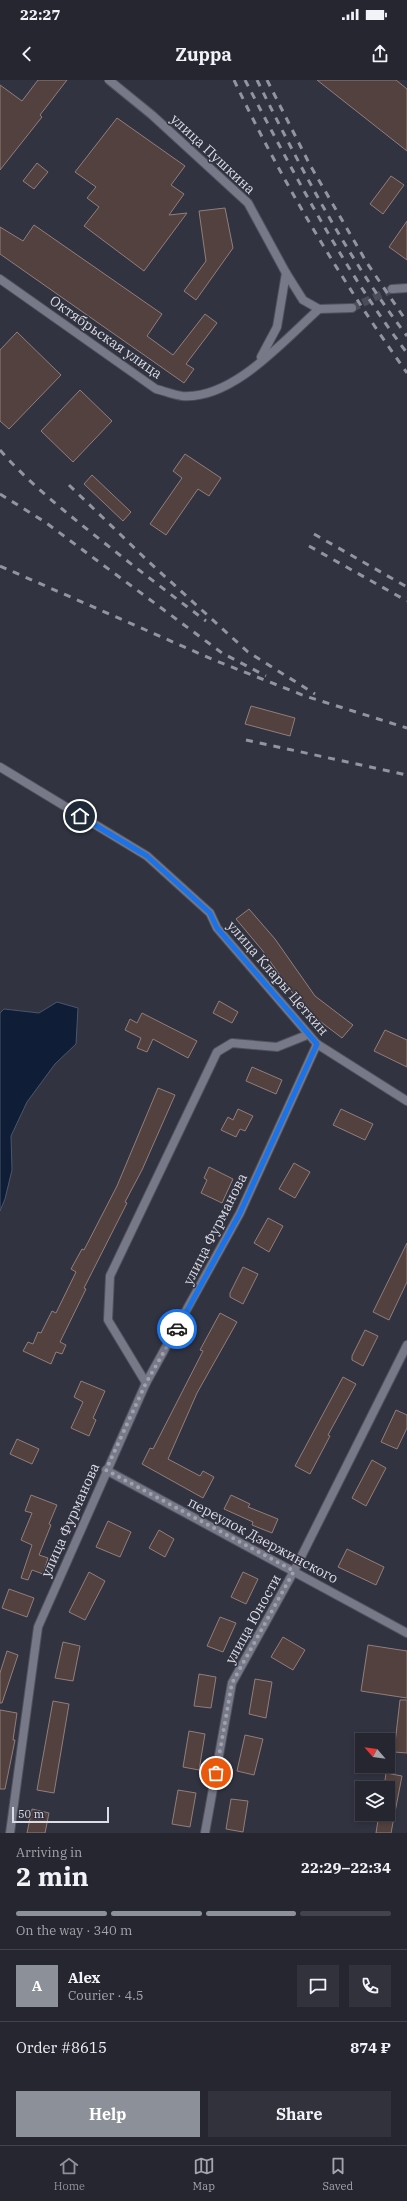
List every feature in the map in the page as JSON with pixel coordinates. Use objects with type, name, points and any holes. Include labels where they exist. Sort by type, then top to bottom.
[{"type":"street","name":"улица Пушкина","points":[[109,80],[152,115],[248,203],[286,273],[303,300],[319,309]]},
{"type":"street","points":[[250,371],[264,352],[277,327],[286,273]]},
{"type":"street","name":"Октябрьская улица","points":[[0,279],[156,389],[183,396],[213,392],[250,371],[319,309]]},
{"type":"street","points":[[392,288],[407,288]]},
{"type":"street","points":[[319,309],[352,308]]},
{"type":"street","name":"улица Клары Цеткин","points":[[0,767],[147,856],[210,913],[217,928],[307,1035],[317,1044],[407,1101]]},
{"type":"street","points":[[146,1383],[108,1320],[110,1276],[217,1052],[232,1043],[278,1047],[307,1035]]},
{"type":"street","name":"улица Фурманова","points":[[10,1833],[38,1627],[106,1470],[146,1383],[240,1213],[317,1044]]},
{"type":"street","name":"улица Юности","points":[[205,1833],[232,1683],[294,1571],[407,1345]]},
{"type":"street","name":"переулок Дзержинского","points":[[106,1470],[407,1633]]},
{"type":"water","points":[[57,1002],[78,1008],[76,1044],[55,1064],[27,1102],[11,1136],[12,1170],[5,1199],[0,1211],[0,1013],[4,1009],[39,1013]]},
{"type":"building","points":[[38,80],[67,80],[40,115],[42,117],[0,170],[0,85],[22,101]]},
{"type":"building","points":[[317,80],[396,80],[407,89],[407,151]]},
{"type":"building","points":[[117,118],[185,166],[171,185],[184,194],[169,215],[187,213],[144,271],[84,226],[99,207],[87,198],[96,187],[75,172]]},
{"type":"building","points":[[37,163],[48,172],[34,189],[23,181]]},
{"type":"building","points":[[391,176],[404,185],[383,214],[370,204]]},
{"type":"building","points":[[225,208],[233,248],[196,300],[184,291],[206,261],[199,211]]},
{"type":"building","points":[[407,221],[407,260],[389,247]]},
{"type":"building","points":[[34,225],[162,314],[147,336],[173,355],[205,314],[217,323],[186,364],[194,369],[184,383],[0,254],[0,227],[23,241]]},
{"type":"building","points":[[17,332],[61,375],[9,429],[0,421],[0,350]]},
{"type":"building","points":[[80,390],[112,421],[73,462],[41,431]]},
{"type":"building","points":[[185,454],[221,478],[209,496],[198,489],[166,535],[150,524],[182,478],[173,471]]},
{"type":"building","points":[[92,475],[131,512],[123,521],[84,484]]},
{"type":"building","points":[[251,706],[295,718],[290,736],[245,724]]},
{"type":"building","points":[[249,909],[275,939],[315,996],[353,1025],[342,1038],[304,1009],[262,950],[236,919]]},
{"type":"building","points":[[219,1001],[238,1012],[232,1023],[213,1013]]},
{"type":"building","points":[[142,1013],[197,1041],[188,1058],[153,1039],[147,1052],[137,1048],[141,1038],[125,1030],[130,1019],[137,1023]]},
{"type":"building","points":[[385,1030],[407,1040],[407,1067],[374,1051]]},
{"type":"building","points":[[252,1067],[282,1080],[276,1094],[246,1081]]},
{"type":"building","points":[[158,1088],[175,1095],[142,1170],[125,1202],[127,1203],[84,1288],[86,1289],[60,1342],[66,1345],[62,1354],[56,1352],[51,1364],[23,1351],[28,1342],[33,1344],[38,1332],[41,1333],[52,1311],[56,1313],[76,1272],[71,1269],[82,1249],[84,1250],[117,1186]]},
{"type":"building","points":[[238,1109],[253,1116],[245,1131],[240,1129],[236,1137],[221,1130],[228,1117],[233,1120]]},
{"type":"building","points":[[341,1109],[373,1124],[365,1140],[333,1125]]},
{"type":"building","points":[[294,1163],[310,1172],[295,1198],[279,1189]]},
{"type":"building","points":[[209,1167],[233,1179],[222,1203],[201,1193],[207,1180],[204,1178]]},
{"type":"building","points":[[268,1218],[283,1226],[269,1252],[254,1243]]},
{"type":"building","points":[[407,1243],[407,1282],[389,1320],[373,1312]]},
{"type":"building","points":[[243,1267],[258,1274],[243,1304],[230,1297],[230,1293]]},
{"type":"building","points":[[220,1313],[237,1322],[197,1393],[168,1459],[200,1476],[203,1471],[214,1477],[203,1498],[142,1464],[150,1448],[153,1449],[203,1351],[200,1350]]},
{"type":"building","points":[[365,1330],[378,1336],[363,1366],[352,1360],[352,1356]]},
{"type":"building","points":[[343,1377],[356,1384],[328,1435],[330,1436],[310,1474],[295,1466]]},
{"type":"building","points":[[81,1381],[105,1391],[93,1418],[96,1420],[89,1436],[71,1428],[83,1402],[74,1397]]},
{"type":"building","points":[[396,1410],[407,1415],[407,1428],[397,1449],[381,1442]]},
{"type":"building","points":[[17,1439],[39,1449],[32,1464],[10,1454]]},
{"type":"building","points":[[372,1460],[386,1468],[366,1506],[352,1498]]},
{"type":"building","points":[[31,1495],[57,1505],[39,1555],[48,1558],[43,1574],[32,1570],[28,1580],[21,1578],[32,1545],[21,1540],[32,1513],[25,1511]]},
{"type":"building","points":[[231,1495],[250,1504],[248,1507],[278,1519],[272,1533],[252,1525],[253,1522],[224,1509]]},
{"type":"building","points":[[108,1521],[131,1532],[120,1557],[96,1547]]},
{"type":"building","points":[[159,1530],[174,1539],[165,1557],[149,1548]]},
{"type":"building","points":[[347,1549],[384,1567],[376,1585],[338,1567]]},
{"type":"building","points":[[89,1572],[105,1581],[85,1620],[69,1612]]},
{"type":"building","points":[[243,1572],[258,1579],[246,1604],[231,1597]]},
{"type":"building","points":[[9,1589],[34,1598],[27,1617],[2,1608]]},
{"type":"building","points":[[220,1617],[236,1623],[223,1652],[207,1646]]},
{"type":"building","points":[[283,1637],[305,1650],[293,1670],[271,1657]]},
{"type":"building","points":[[63,1642],[80,1646],[73,1681],[55,1678]]},
{"type":"building","points":[[368,1645],[407,1651],[407,1698],[361,1691]]},
{"type":"building","points":[[7,1651],[18,1655],[2,1703],[0,1703],[0,1673]]},
{"type":"building","points":[[199,1674],[216,1677],[211,1708],[194,1706]]},
{"type":"building","points":[[255,1679],[272,1682],[266,1718],[249,1714]]},
{"type":"building","points":[[400,1700],[407,1700],[407,1753],[395,1752]]},
{"type":"building","points":[[53,1701],[69,1704],[54,1793],[37,1790]]},
{"type":"building","points":[[0,1710],[17,1713],[13,1740],[15,1740],[5,1789],[0,1789]]},
{"type":"building","points":[[189,1731],[205,1734],[199,1770],[183,1767]]},
{"type":"building","points":[[245,1735],[263,1739],[254,1775],[237,1771]]},
{"type":"building","points":[[386,1773],[402,1776],[395,1812],[395,1781],[385,1781]]},
{"type":"building","points":[[178,1790],[196,1793],[190,1827],[172,1824]]},
{"type":"building","points":[[231,1799],[248,1801],[243,1832],[226,1829]]},
{"type":"building","points":[[32,1809],[49,1813],[45,1833],[27,1833]]},
{"type":"building","points":[[378,1821],[393,1821],[391,1833],[376,1833]]},
{"type":"tunnel","points":[[352,308],[392,289]]},
{"type":"railway","points":[[234,80],[292,193],[336,266],[407,373]]},
{"type":"railway","points":[[245,80],[320,220],[362,288],[407,353]]},
{"type":"railway","points":[[257,80],[326,212],[364,275],[407,336]]},
{"type":"railway","points":[[267,80],[310,165],[367,263],[407,322]]},
{"type":"railway","points":[[0,450],[42,492],[132,565],[206,621]]},
{"type":"railway","points":[[69,485],[149,562],[248,652],[315,694]]},
{"type":"railway","points":[[0,494],[45,522],[222,653],[266,676]]},
{"type":"railway","points":[[314,534],[407,587]]},
{"type":"railway","points":[[309,546],[407,601]]},
{"type":"railway","points":[[0,566],[214,660],[305,696],[407,728]]},
{"type":"railway","points":[[246,740],[407,775]]},
{"type":"way so far","points":[[177,1329],[146,1383],[106,1470],[294,1571],[232,1683],[216,1773]]},
{"type":"route","points":[[80,816],[147,856],[210,913],[217,928],[307,1035],[317,1044],[240,1213],[177,1329]]}]
